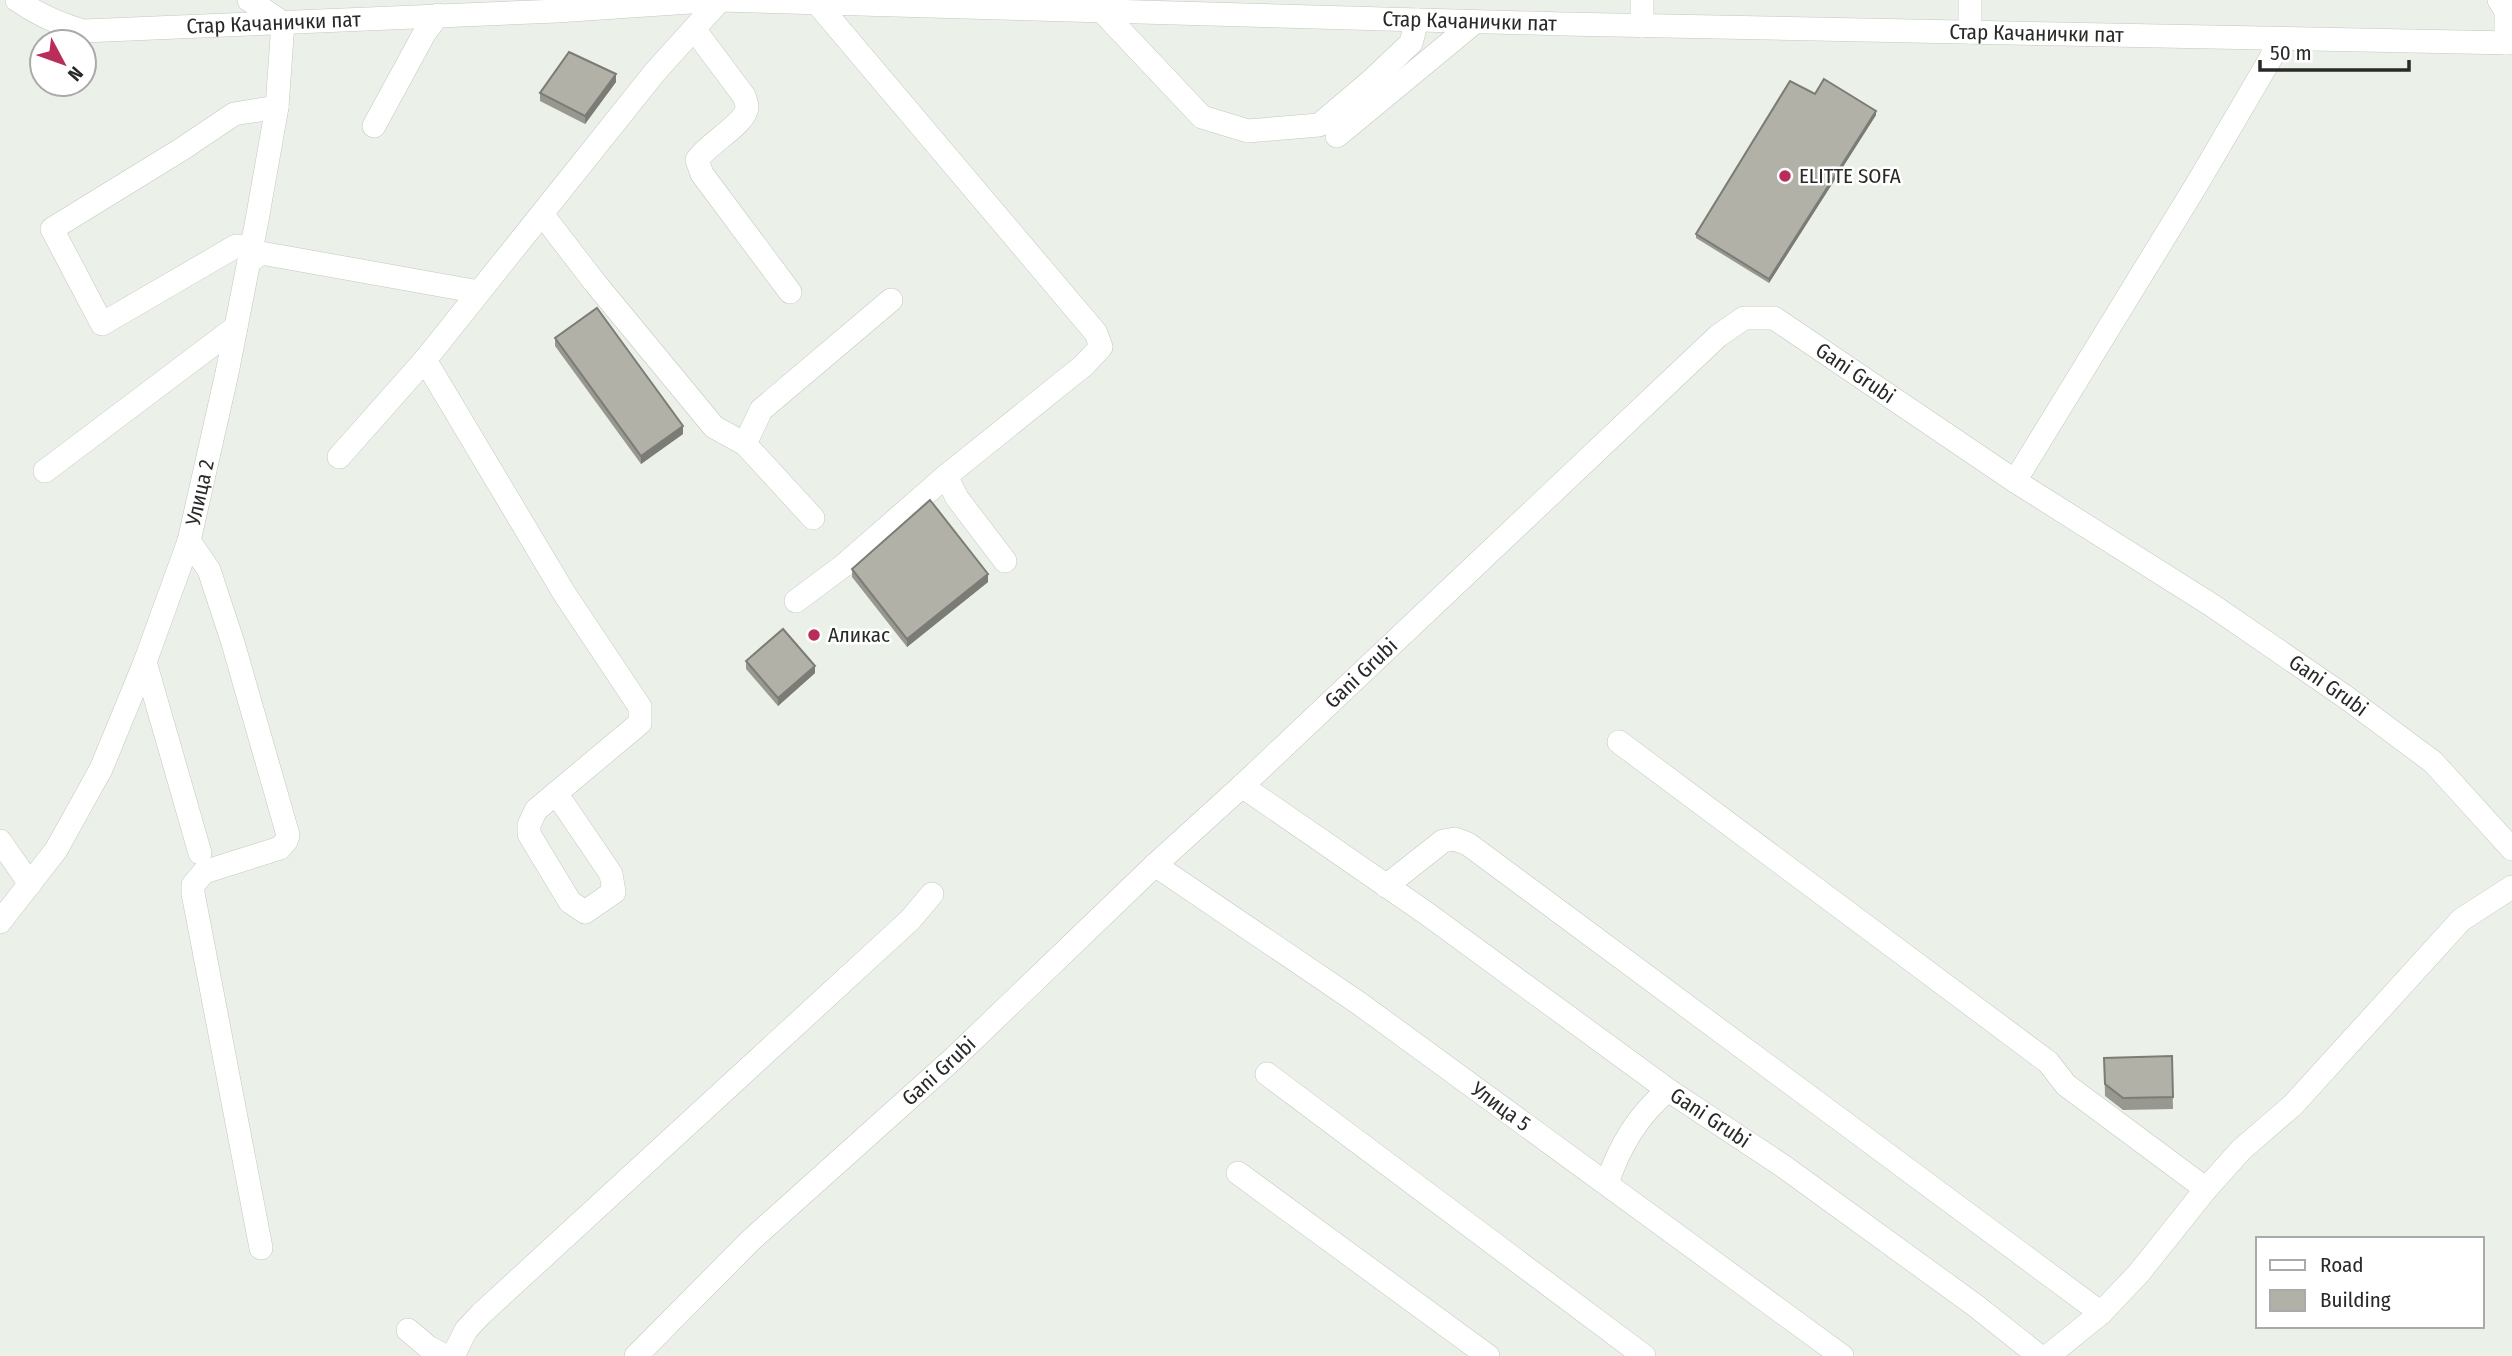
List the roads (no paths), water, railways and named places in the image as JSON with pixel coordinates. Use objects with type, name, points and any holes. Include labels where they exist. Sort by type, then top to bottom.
[{"type":"street","name":"Стар Качанички пат","points":[[17,0],[59,24],[83,31],[557,11],[720,0],[1475,22],[2509,43]]},
{"type":"street","points":[[249,0],[283,23]]},
{"type":"street","points":[[339,457],[425,360],[655,72],[720,0]]},
{"type":"street","points":[[1642,0],[1642,26]]},
{"type":"street","points":[[1970,0],[1970,32]]},
{"type":"street","points":[[2499,0],[2506,11],[2509,43]]},
{"type":"street","points":[[796,601],[843,566],[946,476],[1083,366],[1101,347],[1096,333],[817,3]]},
{"type":"street","points":[[1102,11],[1202,117],[1248,131],[1319,125],[1411,43],[1417,20]]},
{"type":"street","points":[[374,127],[424,34],[438,15]]},
{"type":"street","points":[[1337,136],[1475,22]]},
{"type":"street","name":"Улица 2","points":[[0,922],[56,850],[101,769],[145,662],[189,541],[236,327],[277,107],[283,23]]},
{"type":"street","points":[[694,29],[744,96],[747,107],[742,119],[704,149],[697,160],[702,174],[790,292]]},
{"type":"street","points":[[2015,481],[2204,173],[2272,56],[2276,39]]},
{"type":"street","points":[[277,107],[234,114],[52,229],[102,324],[236,246],[250,255],[261,253],[479,292]]},
{"type":"street","points":[[542,214],[714,427],[744,444],[813,518]]},
{"type":"street","points":[[744,444],[761,410],[891,300]]},
{"type":"street","name":"Gani Grubi","points":[[636,1356],[751,1240],[954,1058],[1718,337],[1744,318],[1774,318],[2015,481],[2213,606],[2347,698],[2433,762],[2512,849]]},
{"type":"street","points":[[46,471],[236,327]]},
{"type":"street","points":[[425,360],[564,593],[640,707],[640,723],[556,793],[536,810],[531,817],[529,834],[570,902],[585,912],[614,892],[614,883],[611,874],[556,793]]},
{"type":"street","points":[[946,476],[957,498],[1005,561]]},
{"type":"street","points":[[189,541],[208,570],[233,643],[288,835],[280,848],[204,872],[193,885],[192,893],[261,1248]]},
{"type":"street","points":[[145,662],[200,853]]},
{"type":"street","points":[[1619,742],[2048,1062],[2066,1085],[2206,1189]]},
{"type":"street","name":"Gani Grubi","points":[[1242,786],[1386,886],[1668,1090],[1783,1166],[1976,1306],[2039,1356]]},
{"type":"street","points":[[1386,886],[1443,841],[1455,839],[1468,844],[2101,1313]]},
{"type":"street","points":[[0,841],[30,884]]},
{"type":"street","name":"Улица 5","points":[[1156,865],[1360,1004],[1842,1356]]},
{"type":"street","points":[[453,1356],[466,1330],[481,1314],[911,920],[932,894]]},
{"type":"street","points":[[2048,1356],[2101,1313],[2139,1273],[2241,1150],[2293,1105],[2461,920],[2507,899]]},
{"type":"street","points":[[1267,1074],[1644,1356]]},
{"type":"street","points":[[1607,1184],[1615,1159],[1630,1133],[1648,1107],[1668,1090]]},
{"type":"street","points":[[1238,1173],[1488,1356]]},
{"type":"street","points":[[408,1330],[428,1347],[445,1356]]},
{"type":"place","name":"ELITTE SOFA","points":[[1785,176]]},
{"type":"place","name":"Аликас","points":[[814,635]]}]
